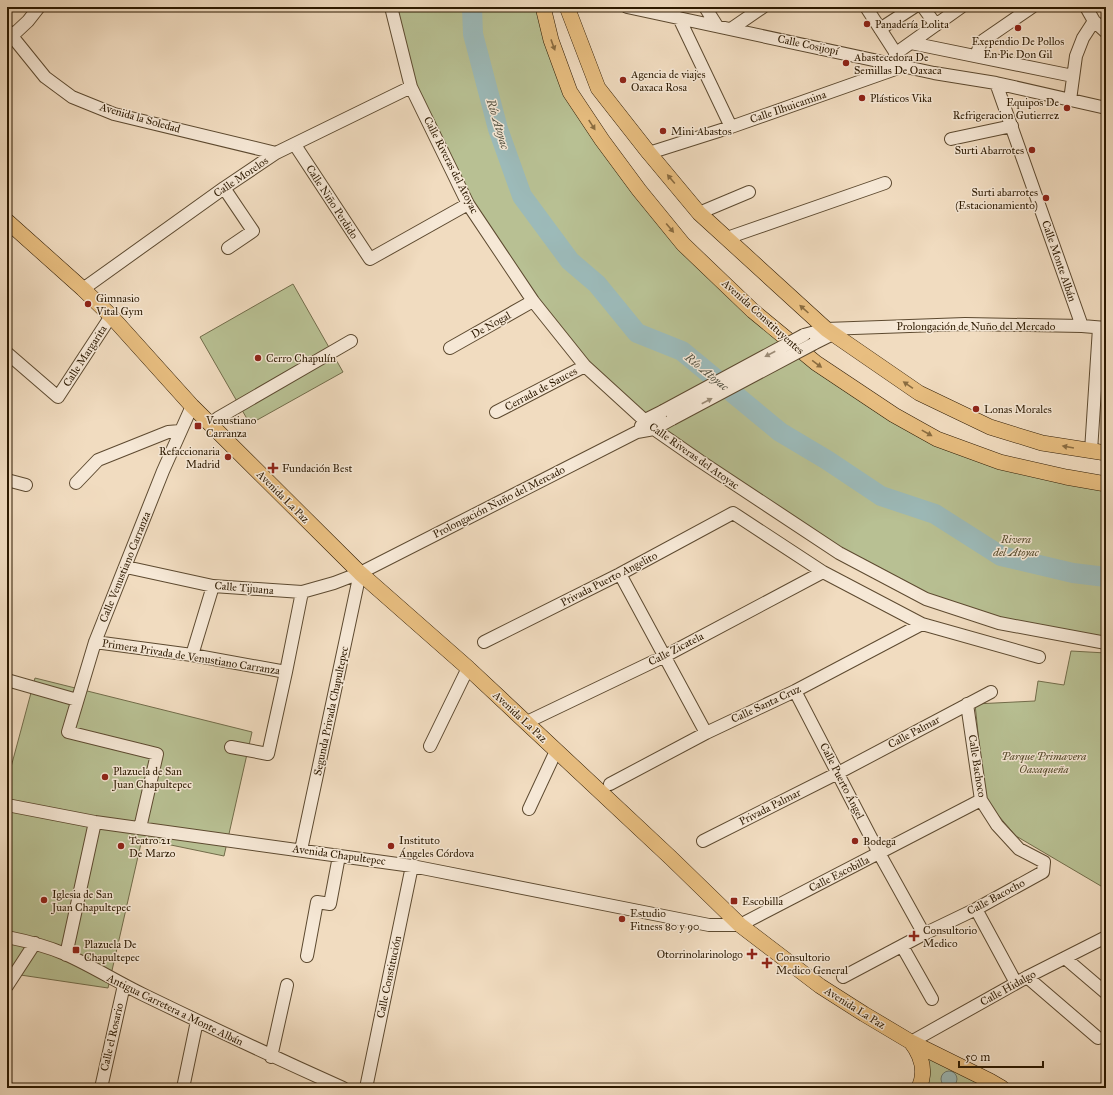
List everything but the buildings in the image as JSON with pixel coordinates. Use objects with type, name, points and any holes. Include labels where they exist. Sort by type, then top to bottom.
[{"type":"main road","name":"Avenida Constituyentes","points":[[543,7],[551,40],[570,92],[602,140],[639,190],[683,244],[753,311],[816,363],[894,415],[938,439],[1000,462],[1066,477],[1106,484]]},
{"type":"main road","points":[[567,7],[598,88],[649,153],[699,213],[835,330],[919,393],[990,427],[1042,443],[1099,452]]},
{"type":"main road","name":"Avenida La Paz","points":[[7,221],[111,316],[192,406],[360,573],[527,722],[740,925],[820,986],[864,1014],[911,1042],[1002,1088]]},
{"type":"main road","points":[[911,1042],[918,1051],[923,1068],[922,1080],[919,1088]]},
{"type":"street","points":[[9,33],[28,21],[39,7]]},
{"type":"street","name":"Calle Riveras del Atoyac","points":[[391,7],[411,87],[468,204],[533,302],[585,366],[654,429],[839,553],[926,599],[999,623],[1106,643]]},
{"type":"street","name":"Calle Cosijopí","points":[[627,7],[934,73],[996,83],[1106,108]]},
{"type":"street","points":[[705,7],[718,26]]},
{"type":"street","points":[[731,29],[763,7]]},
{"type":"street","points":[[866,7],[904,66]]},
{"type":"street","points":[[880,29],[897,12],[914,7]]},
{"type":"street","points":[[923,7],[936,25]]},
{"type":"street","points":[[895,54],[961,7]]},
{"type":"street","points":[[976,56],[981,42],[1032,7]]},
{"type":"street","points":[[1086,7],[1094,21],[1106,32]]},
{"type":"street","points":[[679,18],[730,127]]},
{"type":"street","points":[[1070,100],[1076,56],[1083,38],[1094,21]]},
{"type":"street","name":"Avenida la Soledad","points":[[9,33],[45,77],[72,97],[114,114],[276,153]]},
{"type":"street","points":[[911,43],[1073,76]]},
{"type":"street","name":"Calle Ilhuicamina","points":[[649,153],[730,127],[904,66]]},
{"type":"street","name":"Calle Monte Albán","points":[[996,83],[1082,326]]},
{"type":"street","name":"Calle Morelos","points":[[83,289],[224,188],[276,153],[411,87]]},
{"type":"street","points":[[951,139],[1012,126]]},
{"type":"street","name":"Calle Niño Perdido","points":[[295,145],[370,259],[468,204]]},
{"type":"street","points":[[727,238],[885,184]]},
{"type":"street","points":[[224,188],[254,231],[228,248]]},
{"type":"street","points":[[699,213],[749,192]]},
{"type":"street","name":"De Nogal","points":[[450,348],[533,302]]},
{"type":"street","name":"Calle Margarita","points":[[7,353],[58,397],[111,316]]},
{"type":"street","name":"Prolongación de Nuño del Mercado","points":[[835,330],[965,324],[1082,326],[1103,328]]},
{"type":"street","points":[[1099,452],[1103,328]]},
{"type":"street","points":[[637,432],[644,420],[804,335],[835,330]]},
{"type":"street","name":"Prolongación Nuño del Mercado","points":[[360,573],[637,432],[654,429],[813,344],[835,330]]},
{"type":"street","points":[[210,424],[350,341]]},
{"type":"street","name":"Cerrada de Sauces","points":[[496,412],[585,366]]},
{"type":"street","name":"Calle Venustiano Carranza","points":[[140,828],[157,754],[68,732],[95,642],[180,432],[192,406]]},
{"type":"street","points":[[76,483],[98,460],[168,432],[180,432]]},
{"type":"street","points":[[7,480],[26,485]]},
{"type":"street","name":"Privada Puerto Angelito","points":[[484,642],[620,574],[733,513],[823,572]]},
{"type":"street","name":"Calle Tijuana","points":[[126,567],[213,586],[302,592],[334,583],[360,573]]},
{"type":"street","points":[[823,572],[922,624],[1039,657]]},
{"type":"street","name":"Calle Zicatela","points":[[527,722],[665,656],[823,572]]},
{"type":"street","name":"Segunda Privada Chapultepec","points":[[301,850],[360,573]]},
{"type":"street","points":[[620,574],[706,733]]},
{"type":"street","points":[[192,655],[213,586]]},
{"type":"street","points":[[231,747],[268,754],[302,592]]},
{"type":"street","name":"Calle Santa Cruz","points":[[610,784],[706,733],[795,692],[922,624]]},
{"type":"street","name":"Primera Privada de Venustiano Carranza","points":[[95,642],[192,655],[286,672]]},
{"type":"street","points":[[430,746],[468,668]]},
{"type":"street","points":[[7,680],[77,700]]},
{"type":"street","name":"Calle Puerto Ángel","points":[[795,692],[879,853],[924,934]]},
{"type":"street","name":"Calle Palmar","points":[[838,773],[991,692]]},
{"type":"street","name":"Calle Bachoco","points":[[967,704],[981,800],[997,825],[1019,849],[1044,862],[1043,872]]},
{"type":"street","points":[[530,809],[556,751]]},
{"type":"street","name":"Privada Palmar","points":[[703,841],[838,773]]},
{"type":"street","name":"Calle Escobilla","points":[[740,925],[981,800]]},
{"type":"street","name":"Avenida Chapultepec","points":[[7,805],[95,822],[412,866],[710,925],[740,925]]},
{"type":"street","points":[[66,955],[95,822]]},
{"type":"street","points":[[307,956],[317,902],[330,904],[339,856]]},
{"type":"street","name":"Calle Constitución","points":[[366,1088],[412,866]]},
{"type":"street","name":"Calle Bacocho","points":[[843,977],[924,934],[976,909],[1043,872]]},
{"type":"street","points":[[976,909],[1021,980],[1098,1038]]},
{"type":"street","name":"Antigua Carretera a Monte Albán","points":[[7,937],[35,943],[66,955],[197,1021],[272,1057],[342,1088]]},
{"type":"street","name":"Calle Hidalgo","points":[[911,1042],[1021,980],[1106,937]]},
{"type":"street","points":[[7,986],[35,943]]},
{"type":"street","points":[[902,946],[932,999]]},
{"type":"street","points":[[1065,958],[1106,994]]},
{"type":"street","points":[[272,1057],[287,984]]},
{"type":"street","name":"Calle el Rosario","points":[[101,1088],[124,985]]},
{"type":"street","points":[[183,1088],[197,1021]]},
{"type":"green space","name":"Rivera del Atoyac","points":[[395,7],[545,7],[570,92],[683,244],[816,363],[937,439],[1106,484],[1106,643],[926,599],[839,553],[654,429],[585,366],[468,204],[411,87]]},
{"type":"green space","points":[[293,284],[343,372],[250,424],[200,337]]},
{"type":"green space","name":"Parque Primavera Oaxaqueña","points":[[1071,651],[1106,653],[1106,889],[1016,836],[985,800],[975,704],[1035,701],[1038,681],[1064,685]]},
{"type":"green space","points":[[35,678],[252,732],[224,856],[142,839],[108,988],[7,973],[7,782]]},
{"type":"green space","points":[[926,1052],[993,1088],[918,1088]]},
{"type":"water","points":[[946,1071],[952,1071],[957,1076],[955,1085],[952,1087],[946,1087],[941,1082],[941,1076]]},
{"type":"waterway","name":"Río Atoyac","points":[[472,7],[473,34],[498,129],[522,196],[570,261],[597,284],[637,333],[682,351],[780,432],[827,460],[881,496],[935,514],[1001,556],[1073,573],[1106,577]]},
{"type":"place","name":"Panadería Lolita","points":[[867,24]]},
{"type":"place","name":"Exependio De Pollos En Pie Don Gil","points":[[1018,28]]},
{"type":"place","name":"Abastecedora De Semillas De Oaxaca","points":[[846,63]]},
{"type":"place","name":"Agencia de viajes Oaxaca Rosa","points":[[623,80]]},
{"type":"place","name":"Plásticos Vika","points":[[862,98]]},
{"type":"place","name":"Equipos De Refrigeracion Gutierrez","points":[[1067,108]]},
{"type":"place","name":"Mini Abastos","points":[[663,131]]},
{"type":"place","name":"Surti Abarrotes","points":[[1032,150]]},
{"type":"place","name":"Surti abarrotes (Estacionamiento)","points":[[1046,198]]},
{"type":"place","name":"Gimnasio Vital Gym","points":[[88,304]]},
{"type":"place","name":"Cerro Chapulín","points":[[258,358]]},
{"type":"place","name":"Lonas Morales","points":[[976,409]]},
{"type":"place","name":"Venustiano Carranza","points":[[198,426]]},
{"type":"place","name":"Refaccionaria Madrid","points":[[228,457]]},
{"type":"place","name":"Fundación Best","points":[[273,468]]},
{"type":"place","name":"Plazuela de San Juan Chapultepec","points":[[105,777]]},
{"type":"place","name":"Bodega","points":[[855,841]]},
{"type":"place","name":"Teatro 21 De Marzo","points":[[121,846]]},
{"type":"place","name":"Instituto Ángeles Córdova","points":[[391,846]]},
{"type":"place","name":"Iglesia de San Juan Chapultepec","points":[[44,900]]},
{"type":"place","name":"Escobilla","points":[[734,901]]},
{"type":"place","name":"Estudio Fitness 80 y 90","points":[[622,919]]},
{"type":"place","name":"Consultorio Medico","points":[[914,936]]},
{"type":"place","name":"Plazuela De Chapultepec","points":[[76,950]]},
{"type":"place","name":"Otorrinolarinologo","points":[[752,954]]},
{"type":"place","name":"Consultorio Medico General","points":[[767,963]]}]
